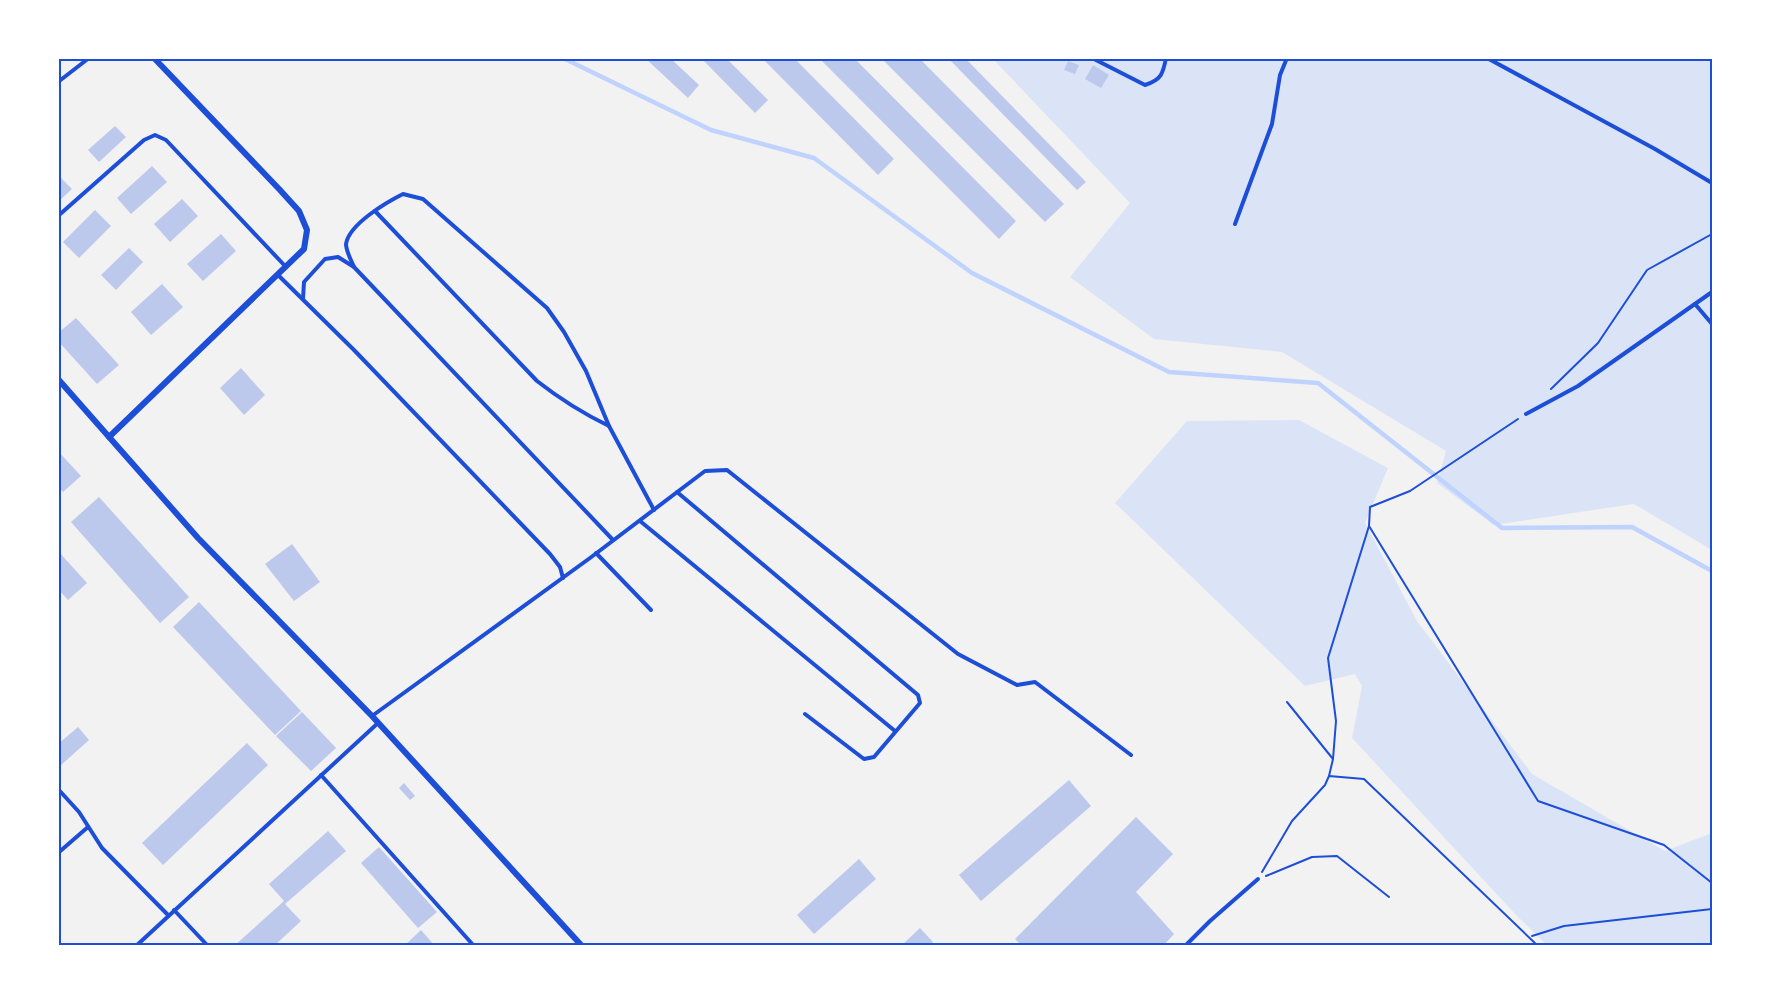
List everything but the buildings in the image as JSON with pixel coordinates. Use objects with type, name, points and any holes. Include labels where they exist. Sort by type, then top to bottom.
[{"type":"street","points":[[110,437],[304,249],[307,230],[299,211],[154,58]]},
{"type":"street","points":[[58,379],[198,538],[372,716],[582,945]]},
{"type":"lane","points":[[58,82],[88,58]]},
{"type":"lane","points":[[1092,58],[1145,84],[1155,82],[1163,72],[1166,58]]},
{"type":"lane","points":[[1235,224],[1272,124],[1280,75],[1287,58]]},
{"type":"lane","points":[[1487,58],[1713,183]]},
{"type":"lane","points":[[58,216],[144,140],[155,135],[166,141],[286,267]]},
{"type":"lane","points":[[354,267],[346,246],[349,235],[387,201],[403,194],[423,199],[548,308],[586,371],[609,426],[654,510]]},
{"type":"lane","points":[[375,211],[537,381],[582,414],[609,426]]},
{"type":"lane","points":[[303,299],[304,282],[325,260],[338,257],[354,267],[613,540]]},
{"type":"lane","points":[[278,275],[550,554],[560,567],[562,578]]},
{"type":"lane","points":[[1526,414],[1578,386],[1713,292]]},
{"type":"lane","points":[[1695,304],[1713,324]]},
{"type":"lane","points":[[372,716],[597,553],[705,471],[727,470],[958,654],[1017,685],[1035,682],[1131,755]]},
{"type":"lane","points":[[677,492],[918,695],[920,703],[874,757],[864,759],[805,714]]},
{"type":"lane","points":[[640,521],[895,732]]},
{"type":"lane","points":[[597,553],[651,610]]},
{"type":"lane","points":[[136,945],[378,723]]},
{"type":"lane","points":[[321,775],[474,945]]},
{"type":"lane","points":[[58,789],[79,812],[102,848],[168,915]]},
{"type":"lane","points":[[58,853],[88,826]]},
{"type":"lane","points":[[1185,945],[1258,879]]},
{"type":"lane","points":[[174,910],[208,945]]},
{"type":"path","points":[[1550,390],[1598,343],[1647,270],[1713,234]]},
{"type":"path","points":[[1258,879],[1292,821],[1325,785],[1329,776],[1333,759],[1336,721],[1328,658],[1370,526],[1370,507],[1410,491],[1526,414]]},
{"type":"path","points":[[1370,526],[1538,801],[1664,845],[1713,883]]},
{"type":"path","points":[[1287,702],[1333,759]]},
{"type":"path","points":[[1329,776],[1364,779],[1538,945]]},
{"type":"path","points":[[1258,879],[1312,857],[1336,856],[1389,897]]},
{"type":"path","points":[[1530,937],[1564,926],[1713,909]]},
{"type":"shaded area","points":[[993,59],[1712,59],[1712,550],[1634,504],[1494,525],[1437,483],[1446,451],[1282,352],[1154,339],[1070,277],[1130,203]]},
{"type":"shaded area","points":[[1299,420],[1388,468],[1365,523],[1417,621],[1532,774],[1665,851],[1712,833],[1712,945],[1547,945],[1517,916],[1352,738],[1362,686],[1355,674],[1305,686],[1115,503],[1187,421]]},
{"type":"waterway","points":[[563,58],[711,130],[814,158],[972,273],[1169,372],[1318,383],[1502,528],[1632,527],[1712,571]]}]
